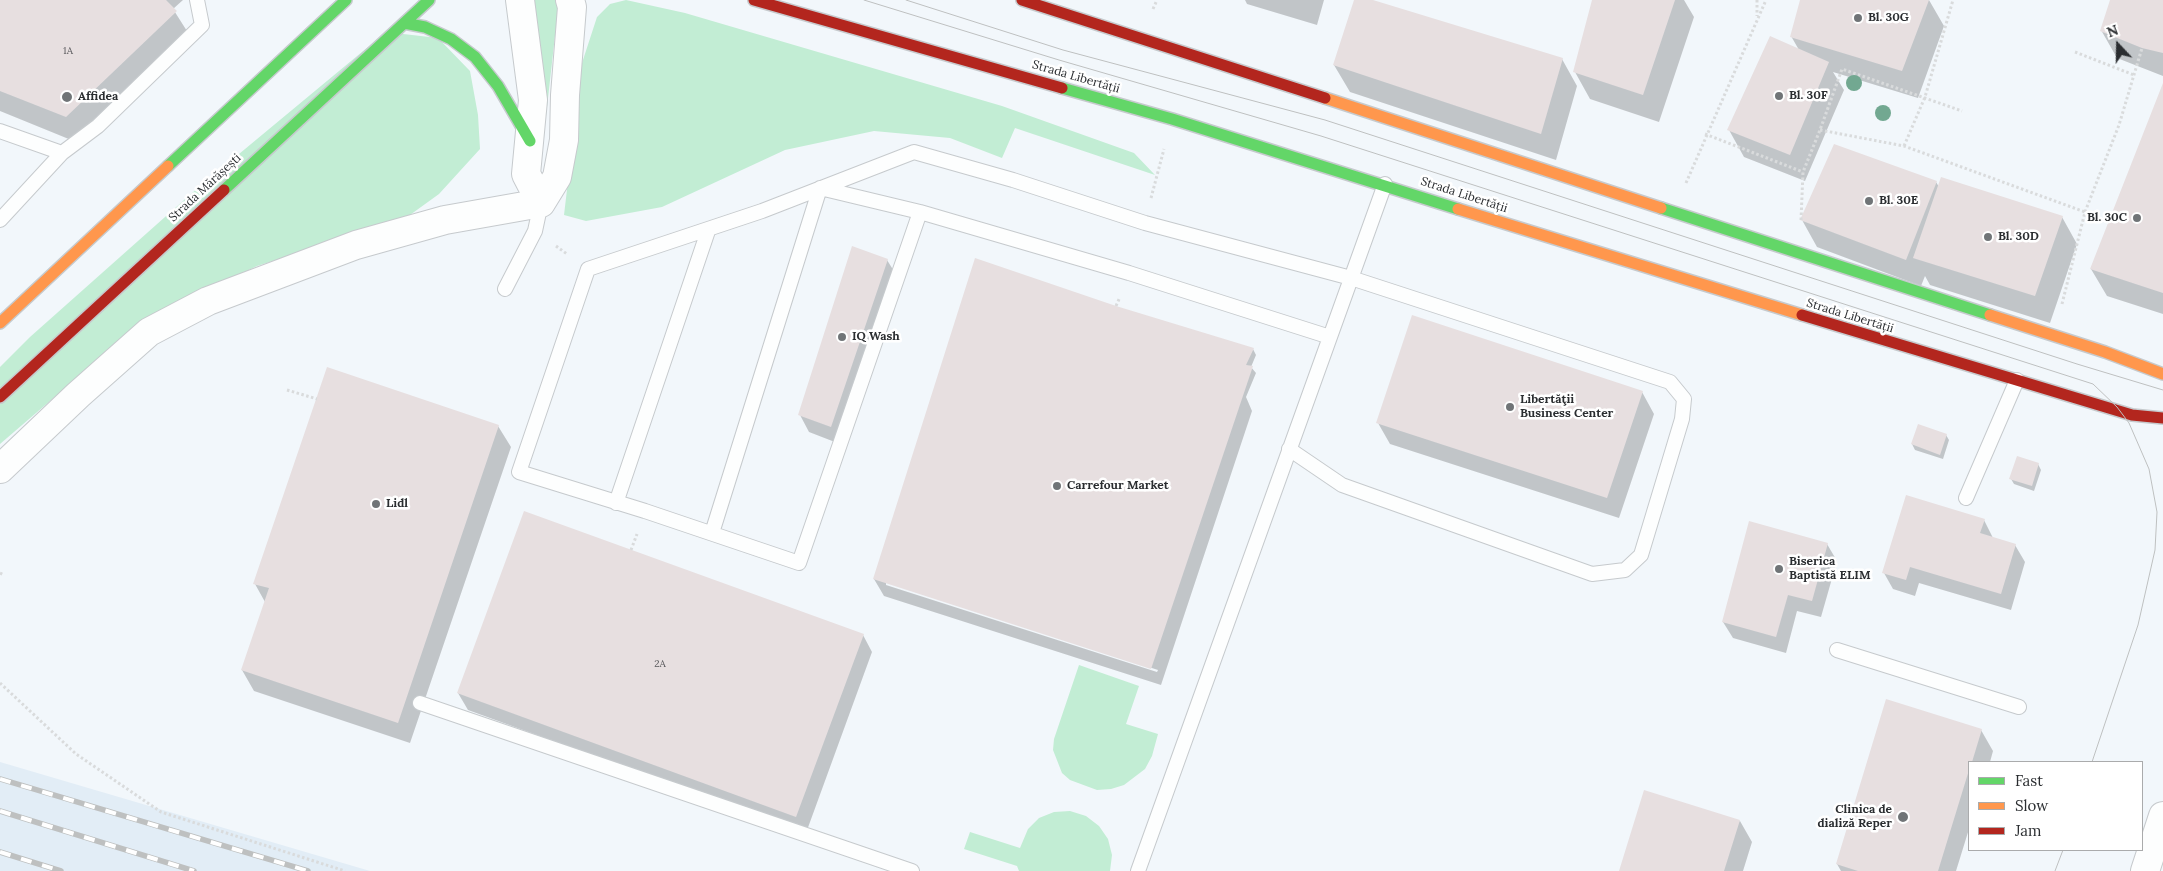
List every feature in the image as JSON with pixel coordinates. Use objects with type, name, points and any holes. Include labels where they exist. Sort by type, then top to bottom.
[{"type":"main road","points":[[0,323],[346,0]]},
{"type":"main road","name":"Strada Mărășești","points":[[0,397],[429,0]]},
{"type":"main road","name":"Strada Libertății","points":[[754,0],[1172,119],[1385,184],[1657,271],[2132,415],[2163,418]]},
{"type":"main road","points":[[1022,0],[2105,352],[2163,374]]},
{"type":"main road","points":[[404,23],[425,27],[451,39],[474,57],[498,86],[530,142]]},
{"type":"street","points":[[520,0],[533,100],[526,174],[542,203]]},
{"type":"street","points":[[542,203],[557,177],[564,140],[565,95],[572,7],[570,0]]},
{"type":"street","points":[[0,469],[78,395],[149,332],[208,301],[356,245],[445,220],[542,203]]},
{"type":"street","points":[[2145,871],[2163,816]]},
{"type":"lane","points":[[0,220],[62,153],[98,126],[202,25],[197,0]]},
{"type":"lane","points":[[0,131],[62,153]]},
{"type":"lane","points":[[920,212],[799,563],[712,533],[519,472],[588,269],[708,231],[914,152],[1013,180],[1145,223],[1351,278],[1670,382],[1684,399],[1682,419],[1641,555],[1626,570],[1592,574],[1342,485],[1289,449]]},
{"type":"lane","points":[[1138,871],[1385,184]]},
{"type":"lane","points":[[820,188],[920,212],[1129,273],[1330,337]]},
{"type":"lane","points":[[712,533],[820,188]]},
{"type":"lane","points":[[505,289],[535,231],[542,203]]},
{"type":"lane","points":[[616,503],[708,231]]},
{"type":"lane","points":[[1966,498],[2016,380]]},
{"type":"lane","points":[[1837,650],[2019,707]]},
{"type":"lane","points":[[420,702],[912,871]]},
{"type":"path","points":[[1757,0],[1757,17]]},
{"type":"path","points":[[1674,212],[1705,134],[1766,0]]},
{"type":"path","points":[[1904,146],[1925,97],[1953,0]]},
{"type":"path","points":[[2054,336],[2085,212],[2119,125],[2142,48]]},
{"type":"path","points":[[2075,52],[2134,75]]},
{"type":"path","points":[[1800,253],[1802,172],[1820,130],[1842,69],[1962,111]]},
{"type":"path","points":[[1820,130],[1904,146],[2085,212]]},
{"type":"path","points":[[1705,134],[1802,172]]},
{"type":"path","points":[[535,231],[588,269]]},
{"type":"path","points":[[287,390],[316,399]]},
{"type":"path","points":[[0,683],[76,754],[161,812],[345,871]]},
{"type":"shaded area","points":[[0,762],[370,871],[0,871]]},
{"type":"green space","points":[[531,0],[559,0],[546,116]]},
{"type":"green space","points":[[626,0],[685,13],[1002,106],[1134,153],[1155,175],[1015,128],[1002,158],[950,138],[874,131],[785,150],[662,207],[586,221],[564,215],[582,63],[597,17],[610,4]]},
{"type":"green space","points":[[386,32],[438,38],[470,71],[478,115],[480,149],[439,194],[403,220],[257,266],[143,321],[0,444],[0,367],[30,337],[192,193]]},
{"type":"green space","points":[[1079,665],[1139,686],[1126,724],[1158,734],[1152,756],[1145,769],[1124,785],[1111,789],[1097,790],[1070,780],[1062,773],[1053,750],[1054,739]]},
{"type":"green space","points":[[1070,811],[1086,816],[1099,826],[1108,839],[1112,855],[1110,871],[1019,871],[1017,866],[964,849],[970,832],[1020,848],[1028,829],[1039,818],[1054,812]]},
{"type":"building","points":[[0,0],[166,0],[177,11],[66,117],[0,91]]},
{"type":"building","points":[[1354,0],[1373,0],[1563,58],[1541,134],[1333,65]]},
{"type":"building","points":[[1592,0],[1675,0],[1643,95],[1573,72]]},
{"type":"building","name":"Bl. 30G","points":[[1800,0],[1929,0],[1902,71],[1790,37]]},
{"type":"building","points":[[2110,0],[2163,0],[2163,53],[2142,48],[2100,31]]},
{"type":"building","name":"Bl. 30F","points":[[1770,36],[1829,62],[1790,155],[1727,130]]},
{"type":"building","name":"Bl. 30C","points":[[2163,83],[2163,293],[2090,269]]},
{"type":"building","name":"Bl. 30E","points":[[1834,144],[1937,181],[1906,260],[1800,220]]},
{"type":"building","name":"Bl. 30D","points":[[1941,177],[2063,216],[2035,296],[1913,258]]},
{"type":"building","name":"IQ Wash","points":[[852,246],[888,259],[831,427],[798,415]]},
{"type":"building","name":"Carrefour Market","points":[[975,258],[1116,306],[1254,348],[1246,365],[1253,366],[1151,669],[873,579]]},
{"type":"building","name":"Libertăţii Business Center","points":[[1412,315],[1643,391],[1607,498],[1376,423]]},
{"type":"building","name":"Lidl","points":[[327,367],[499,425],[398,723],[241,670],[269,588],[253,584]]},
{"type":"building","points":[[1918,424],[1947,434],[1940,455],[1911,444]]},
{"type":"building","points":[[2017,456],[2039,463],[2032,486],[2009,479]]},
{"type":"building","points":[[1906,495],[1985,519],[1980,533],[2016,544],[2001,594],[1910,567],[1906,580],[1882,573]]},
{"type":"building","points":[[524,511],[864,634],[796,817],[457,693]]},
{"type":"building","name":"Biserica Baptistă ELIM","points":[[1749,521],[1828,543],[1812,601],[1788,595],[1776,637],[1722,622]]},
{"type":"building","name":"Clinica de dializă Reper","points":[[1886,699],[1982,729],[1972,761],[1968,761],[1968,773],[1938,871],[1858,871],[1836,864]]},
{"type":"building","points":[[1644,790],[1740,820],[1724,871],[1619,871]]},
{"type":"tram line","points":[[864,0],[1059,60],[1321,136],[2093,384],[2117,407],[2129,423],[2149,469],[2157,512],[2155,550],[2138,625],[2092,761]]},
{"type":"tram line","points":[[906,0],[1063,50],[1325,120],[2077,364],[2163,390]]},
{"type":"tram line","points":[[2055,871],[2063,851]]},
{"type":"railway","points":[[0,779],[308,871]]},
{"type":"railway","points":[[0,811],[194,871]]},
{"type":"railway","points":[[0,852],[61,871]]},
{"type":"traffic: fast","points":[[168,166],[346,0]]},
{"type":"traffic: fast","points":[[224,190],[429,0]]},
{"type":"traffic: fast","points":[[404,23],[425,27],[451,39],[475,57],[498,86],[530,141]]},
{"type":"traffic: fast","points":[[1062,88],[1172,119],[1458,209]]},
{"type":"traffic: fast","points":[[1661,208],[1990,315]]},
{"type":"traffic: slow","points":[[1325,98],[1661,208]]},
{"type":"traffic: slow","points":[[0,323],[168,166]]},
{"type":"traffic: slow","points":[[1458,209],[1802,315]]},
{"type":"traffic: slow","points":[[1990,315],[2105,352],[2163,374]]},
{"type":"traffic: jam","points":[[754,0],[1062,88]]},
{"type":"traffic: jam","points":[[1022,0],[1325,98]]},
{"type":"traffic: jam","points":[[0,397],[224,190]]},
{"type":"traffic: jam","points":[[1802,315],[2132,415],[2163,418]]},
{"type":"place","name":"Bl. 30G","points":[[1858,18]]},
{"type":"place","name":"Bl. 30F","points":[[1779,96]]},
{"type":"place","name":"Affidea","points":[[67,97]]},
{"type":"place","name":"Bl. 30E","points":[[1869,201]]},
{"type":"place","name":"Bl. 30C","points":[[2137,218]]},
{"type":"place","name":"Bl. 30D","points":[[1988,237]]},
{"type":"place","name":"IQ Wash","points":[[842,337]]},
{"type":"place","name":"Libertăţii Business Center","points":[[1510,407]]},
{"type":"place","name":"Carrefour Market","points":[[1057,486]]},
{"type":"place","name":"Lidl","points":[[376,504]]},
{"type":"place","name":"Biserica Baptistă ELIM","points":[[1779,569]]},
{"type":"place","name":"Clinica de dializă Reper","points":[[1903,817]]}]
